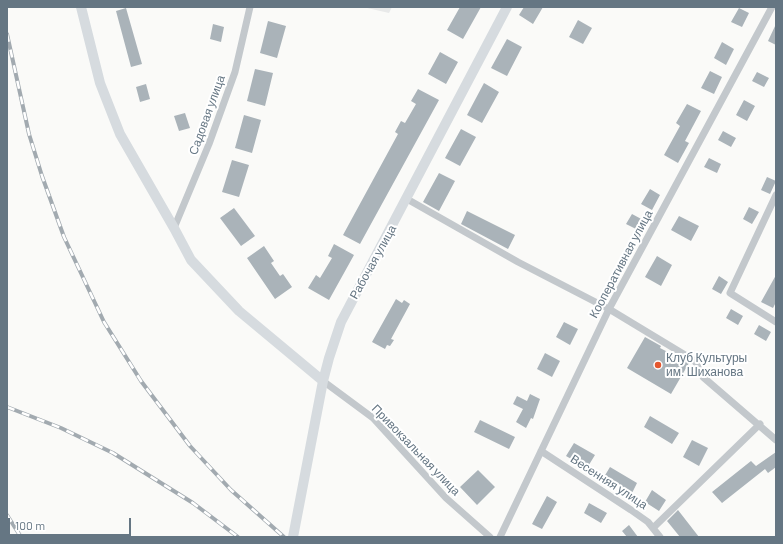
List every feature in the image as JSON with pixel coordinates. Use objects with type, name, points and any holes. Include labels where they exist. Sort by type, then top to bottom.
[{"type":"street","points":[[81,7],[100,84],[120,134],[191,260],[234,306],[323,381]]},
{"type":"street","name":"Садовая улица","points":[[174,228],[209,144],[235,72],[250,7]]},
{"type":"street","name":"Рабочая улица","points":[[293,537],[323,381],[341,322],[507,7]]},
{"type":"street","name":"Кооперативная улица","points":[[500,537],[609,309],[772,7]]},
{"type":"street","points":[[776,195],[730,294],[776,322]]},
{"type":"street","points":[[407,199],[518,262],[609,309],[695,361],[703,377],[760,424],[776,440]]},
{"type":"street","name":"Привокзальная улица","points":[[323,381],[353,401],[373,418],[446,498],[490,537]]},
{"type":"street","points":[[653,528],[760,424]]},
{"type":"street","name":"Весенняя улица","points":[[541,451],[648,522],[660,537]]},
{"type":"shaded area","points":[[363,7],[392,7],[389,13]]},
{"type":"building","points":[[460,7],[481,7],[463,39],[447,30]]},
{"type":"building","points":[[524,7],[543,7],[533,24],[519,15]]},
{"type":"building","points":[[126,8],[142,64],[131,67],[116,11]]},
{"type":"building","points":[[739,8],[749,13],[742,27],[731,22]]},
{"type":"building","points":[[578,20],[592,28],[583,44],[569,37]]},
{"type":"building","points":[[268,21],[286,26],[277,58],[260,53]]},
{"type":"building","points":[[213,24],[224,27],[221,42],[210,39]]},
{"type":"building","points":[[776,24],[776,45],[768,41]]},
{"type":"building","points":[[507,39],[522,47],[507,76],[491,68]]},
{"type":"building","points":[[722,42],[734,49],[726,65],[714,58]]},
{"type":"building","points":[[440,52],[458,62],[446,84],[428,74]]},
{"type":"building","points":[[255,69],[273,73],[265,106],[247,101]]},
{"type":"building","points":[[710,71],[722,77],[714,94],[701,88]]},
{"type":"building","points":[[757,72],[769,78],[764,87],[752,81]]},
{"type":"building","points":[[484,83],[499,92],[482,123],[467,115]]},
{"type":"building","points":[[146,84],[150,99],[140,102],[136,87]]},
{"type":"building","points":[[418,89],[439,100],[360,244],[343,235],[398,134],[395,132],[401,121],[405,123],[416,104],[411,101]]},
{"type":"building","points":[[744,100],[755,106],[747,121],[736,115]]},
{"type":"building","points":[[687,104],[701,111],[685,141],[689,143],[678,163],[664,155],[680,126],[676,123]]},
{"type":"building","points":[[185,113],[190,128],[179,131],[174,116]]},
{"type":"building","points":[[244,115],[261,120],[252,153],[235,148]]},
{"type":"building","points":[[461,129],[476,137],[460,166],[445,158]]},
{"type":"building","points":[[723,131],[736,138],[731,147],[718,140]]},
{"type":"building","points":[[709,158],[721,164],[717,173],[704,167]]},
{"type":"building","points":[[232,160],[249,165],[239,197],[222,192]]},
{"type":"building","points":[[439,173],[455,181],[439,211],[423,202]]},
{"type":"building","points":[[767,177],[776,181],[770,194],[761,190]]},
{"type":"building","points":[[650,189],[660,195],[652,210],[641,204]]},
{"type":"building","points":[[749,207],[759,212],[752,224],[743,219]]},
{"type":"building","points":[[234,208],[255,236],[241,246],[220,218]]},
{"type":"building","points":[[467,211],[515,235],[508,249],[461,224]]},
{"type":"building","points":[[632,214],[645,221],[640,231],[626,224]]},
{"type":"building","points":[[679,216],[699,226],[691,241],[671,230]]},
{"type":"building","points":[[334,244],[354,255],[329,300],[308,288],[316,275],[320,278],[332,258],[328,256]]},
{"type":"building","points":[[264,246],[274,261],[271,263],[280,276],[283,274],[292,287],[275,299],[247,258]]},
{"type":"building","points":[[657,256],[672,265],[661,286],[645,277]]},
{"type":"building","points":[[776,275],[776,302],[773,308],[761,302]]},
{"type":"building","points":[[719,276],[728,282],[721,294],[712,289]]},
{"type":"building","points":[[396,299],[402,303],[404,300],[410,304],[391,339],[394,340],[390,346],[387,345],[385,349],[372,342]]},
{"type":"building","points":[[731,309],[743,316],[738,325],[726,318]]},
{"type":"building","points":[[564,322],[578,329],[570,345],[556,337]]},
{"type":"building","points":[[759,325],[771,332],[766,341],[754,334]]},
{"type":"building","name":"Клуб Культуры им. Шиханова","points":[[645,337],[661,346],[660,348],[689,363],[671,394],[627,368]]},
{"type":"building","points":[[545,353],[560,361],[552,377],[537,369]]},
{"type":"building","points":[[530,394],[540,399],[533,419],[531,418],[526,428],[516,422],[523,409],[513,404],[517,396],[527,401]]},
{"type":"building","points":[[650,416],[679,433],[672,444],[644,427]]},
{"type":"building","points":[[480,420],[515,437],[509,449],[474,432]]},
{"type":"building","points":[[692,440],[708,448],[699,466],[683,457]]},
{"type":"building","points":[[574,443],[595,455],[587,468],[566,456]]},
{"type":"building","points":[[776,452],[776,467],[768,473],[765,469],[722,503],[712,492],[751,461],[756,466]]},
{"type":"building","points":[[610,467],[637,483],[632,493],[604,477]]},
{"type":"building","points":[[478,470],[495,487],[477,505],[460,487]]},
{"type":"building","points":[[652,490],[666,500],[659,511],[645,502]]},
{"type":"building","points":[[547,496],[557,502],[542,529],[532,524]]},
{"type":"building","points":[[589,503],[607,513],[601,523],[584,513]]},
{"type":"building","points":[[678,510],[699,537],[680,537],[667,521]]},
{"type":"building","points":[[629,525],[638,537],[627,537],[622,531]]},
{"type":"railway","points":[[7,34],[29,134],[42,176],[64,237],[104,322],[141,381],[190,446],[231,490],[284,537]]},
{"type":"railway","points":[[7,407],[61,428],[113,453],[193,503],[238,537]]},
{"type":"railway","points":[[7,515],[21,537]]},
{"type":"place","name":"Клуб Культуры им. Шиханова","points":[[658,365]]}]
